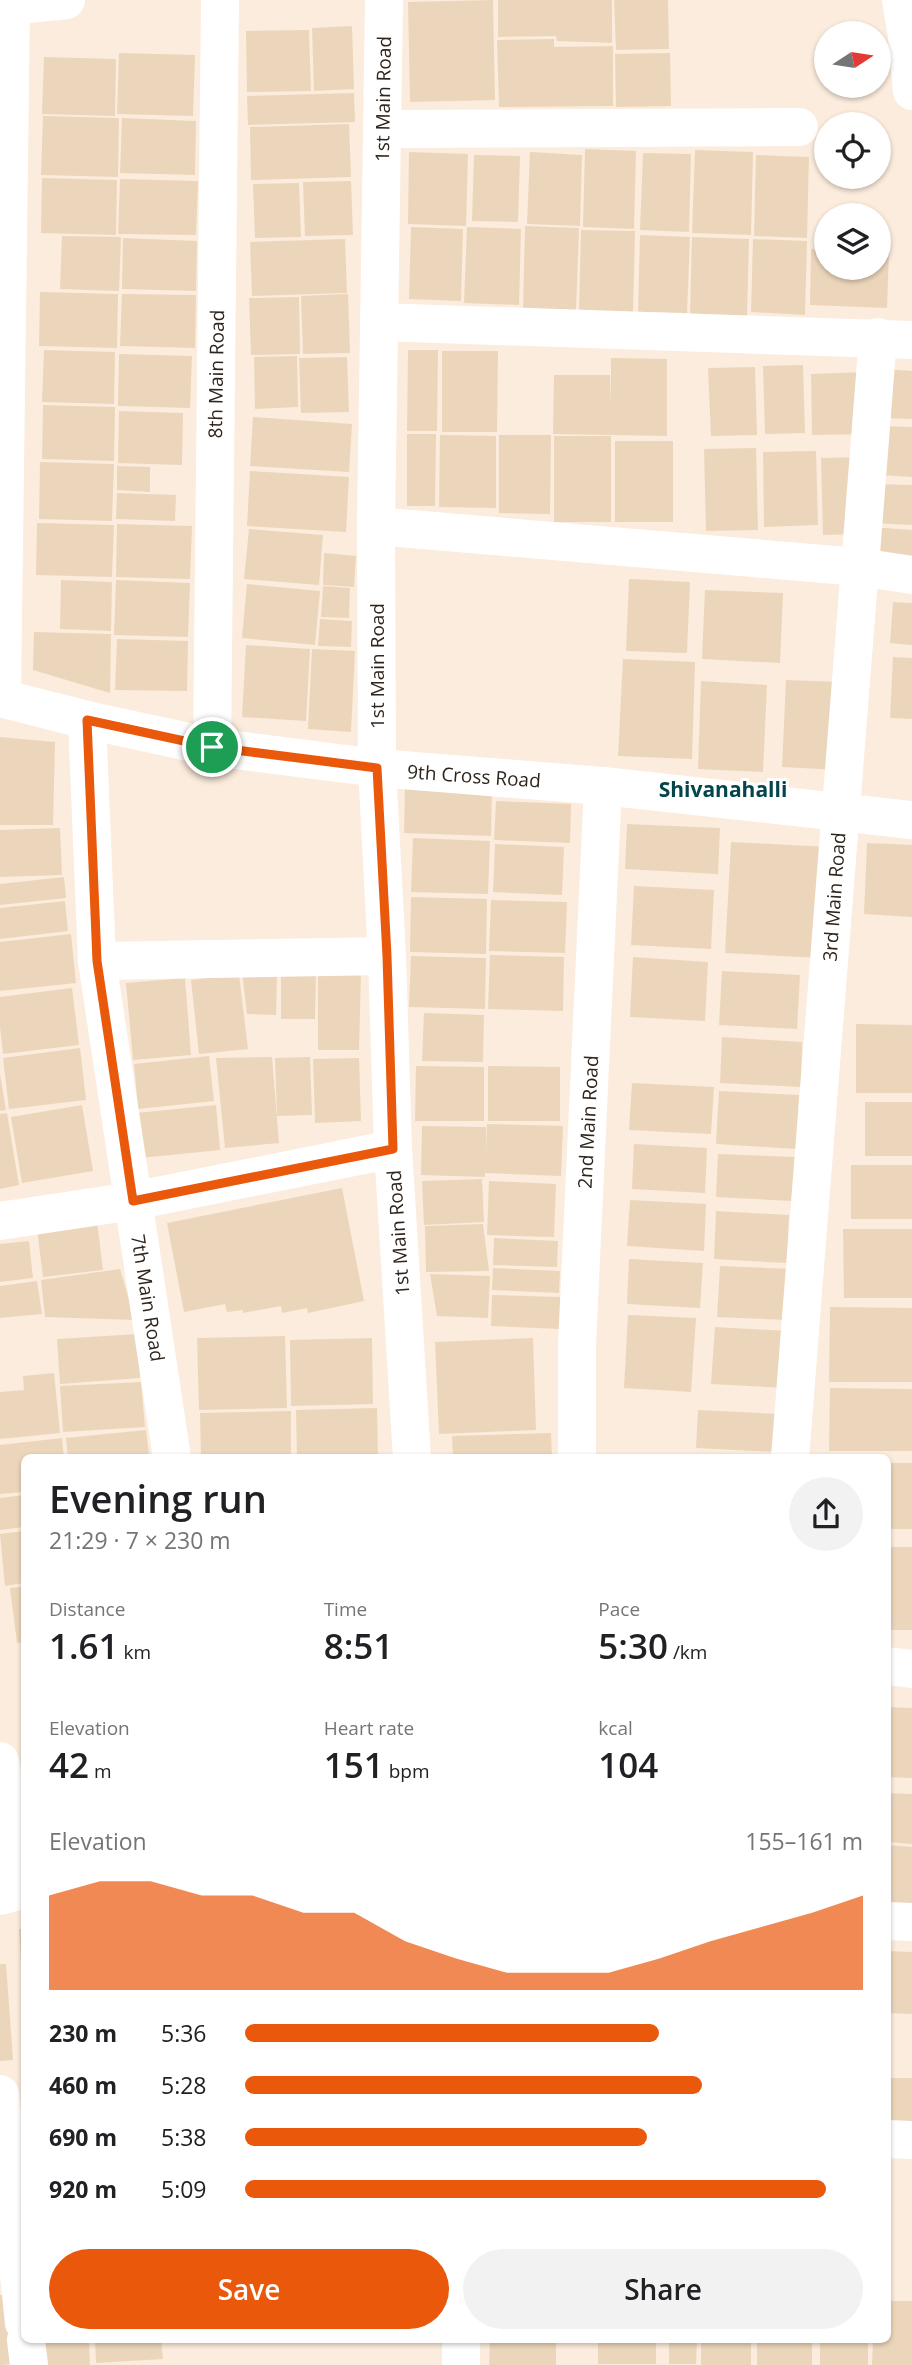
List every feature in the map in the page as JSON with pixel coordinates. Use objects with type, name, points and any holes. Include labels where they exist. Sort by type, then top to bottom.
[{"type":"street","points":[[1,698],[5,6],[66,0]]},
{"type":"street","name":"8th Main Road","points":[[212,747],[220,0]]},
{"type":"street","name":"1st Main Road","points":[[384,0],[376,526],[377,768],[387,956],[393,1149],[412,1454]]},
{"type":"street","points":[[907,24],[912,91]]},
{"type":"street","points":[[384,129],[799,127]]},
{"type":"street","points":[[379,322],[895,338]]},
{"type":"street","name":"3rd Main Road","points":[[790,1454],[859,567],[895,338]]},
{"type":"street","points":[[376,526],[859,567],[912,575]]},
{"type":"street","name":"9th Cross Road","points":[[1,698],[212,747],[377,768],[603,786],[912,820]]},
{"type":"street","name":"7th Main Road","points":[[87,720],[97,961],[171,1454]]},
{"type":"street","name":"2nd Main Road","points":[[577,1454],[578,1331],[603,786]]},
{"type":"street","points":[[97,961],[387,956]]},
{"type":"street","points":[[0,1222],[133,1201],[393,1149]]},
{"type":"street","points":[[891,1666],[912,1669]]},
{"type":"street","points":[[0,1761],[11,1893]]},
{"type":"street","points":[[891,1921],[912,1922]]},
{"type":"street","points":[[0,2094],[21,2294]]},
{"type":"street","points":[[891,2139],[912,2140]]},
{"type":"street","points":[[26,2343],[29,2365]]},
{"type":"street","points":[[461,2343],[461,2365]]},
{"type":"building","points":[[493,0],[495,100],[410,102],[408,2]]},
{"type":"building","points":[[498,0],[612,0],[612,43],[557,41],[556,36],[498,37]]},
{"type":"building","points":[[614,0],[668,0],[669,49],[616,50]]},
{"type":"building","points":[[352,26],[354,89],[314,91],[312,28]]},
{"type":"building","points":[[309,30],[311,91],[247,92],[246,31]]},
{"type":"building","points":[[554,39],[554,47],[613,46],[613,106],[499,107],[497,40]]},
{"type":"building","points":[[119,53],[195,55],[193,116],[117,114]]},
{"type":"building","points":[[670,53],[671,106],[616,107],[615,54]]},
{"type":"building","points":[[44,57],[116,59],[115,116],[42,114]]},
{"type":"building","points":[[354,93],[355,122],[248,125],[247,96]]},
{"type":"building","points":[[43,116],[119,118],[118,177],[41,175]]},
{"type":"building","points":[[122,118],[196,121],[195,175],[120,173]]},
{"type":"building","points":[[349,124],[351,177],[251,180],[250,127]]},
{"type":"building","points":[[585,149],[636,151],[634,229],[583,227]]},
{"type":"building","points":[[695,150],[753,152],[751,235],[692,233]]},
{"type":"building","points":[[409,152],[468,154],[466,226],[408,224]]},
{"type":"building","points":[[530,152],[582,155],[580,226],[527,224]]},
{"type":"building","points":[[643,153],[691,154],[689,232],[640,230]]},
{"type":"building","points":[[474,155],[520,156],[518,222],[472,221]]},
{"type":"building","points":[[756,155],[809,157],[807,238],[754,236]]},
{"type":"building","points":[[42,178],[117,180],[116,235],[41,233]]},
{"type":"building","points":[[120,179],[198,181],[196,235],[118,234]]},
{"type":"building","points":[[351,181],[353,235],[305,236],[303,182]]},
{"type":"building","points":[[299,183],[301,237],[255,238],[253,184]]},
{"type":"building","points":[[525,226],[579,228],[576,311],[523,310]]},
{"type":"building","points":[[411,227],[463,229],[461,301],[409,299]]},
{"type":"building","points":[[467,227],[521,229],[519,305],[464,303]]},
{"type":"building","points":[[581,230],[635,231],[633,314],[579,312]]},
{"type":"building","points":[[640,235],[690,237],[687,313],[638,312]]},
{"type":"building","points":[[62,236],[121,237],[119,291],[60,289]]},
{"type":"building","points":[[692,237],[749,239],[747,317],[690,315]]},
{"type":"building","points":[[123,238],[197,241],[196,291],[122,289]]},
{"type":"building","points":[[345,239],[347,293],[252,296],[250,242]]},
{"type":"building","points":[[753,239],[807,241],[805,315],[751,312]]},
{"type":"building","points":[[811,249],[814,249],[814,280],[888,280],[887,308],[810,305]]},
{"type":"building","points":[[40,292],[118,294],[117,348],[39,346]]},
{"type":"building","points":[[122,294],[196,295],[195,348],[120,346]]},
{"type":"building","points":[[348,294],[350,353],[303,354],[301,296]]},
{"type":"building","points":[[299,297],[300,354],[251,355],[249,298]]},
{"type":"building","points":[[44,350],[115,352],[114,404],[42,402]]},
{"type":"building","points":[[408,350],[438,350],[437,431],[407,431]]},
{"type":"building","points":[[442,351],[498,351],[497,432],[442,432]]},
{"type":"building","points":[[119,354],[192,356],[190,408],[118,406]]},
{"type":"building","points":[[297,356],[298,407],[255,409],[254,357]]},
{"type":"building","points":[[347,357],[349,412],[301,413],[299,358]]},
{"type":"building","points":[[611,358],[667,359],[667,436],[553,434],[554,375],[610,375],[611,407]]},
{"type":"building","points":[[803,365],[805,433],[765,434],[763,366]]},
{"type":"building","points":[[755,367],[757,435],[711,436],[708,368]]},
{"type":"building","points":[[883,369],[912,371],[912,419],[881,418]]},
{"type":"building","points":[[866,372],[868,434],[812,435],[811,374]]},
{"type":"building","points":[[43,405],[115,407],[114,461],[42,459]]},
{"type":"building","points":[[119,411],[183,413],[182,465],[118,463]]},
{"type":"building","points":[[253,417],[352,424],[349,472],[250,466]]},
{"type":"building","points":[[881,426],[912,427],[912,477],[879,475]]},
{"type":"building","points":[[407,434],[436,434],[435,506],[407,506]]},
{"type":"building","points":[[440,435],[496,436],[496,508],[439,507]]},
{"type":"building","points":[[499,435],[551,435],[550,514],[499,513]]},
{"type":"building","points":[[554,436],[611,436],[611,522],[554,522]]},
{"type":"building","points":[[615,441],[673,441],[673,522],[615,522]]},
{"type":"building","points":[[756,448],[758,530],[706,531],[704,449]]},
{"type":"building","points":[[816,451],[818,525],[764,527],[763,452]]},
{"type":"building","points":[[858,457],[860,534],[823,535],[821,458]]},
{"type":"building","points":[[40,462],[114,464],[112,521],[39,519]]},
{"type":"building","points":[[117,466],[150,467],[150,492],[117,490]]},
{"type":"building","points":[[250,471],[349,477],[346,532],[247,526]]},
{"type":"building","points":[[875,484],[912,485],[912,525],[872,523]]},
{"type":"building","points":[[117,493],[176,495],[175,521],[116,519]]},
{"type":"building","points":[[37,523],[114,525],[112,577],[36,575]]},
{"type":"building","points":[[117,524],[192,526],[190,579],[116,577]]},
{"type":"building","points":[[871,527],[912,530],[912,567],[870,564]]},
{"type":"building","points":[[249,529],[323,535],[319,585],[244,579]]},
{"type":"building","points":[[324,553],[356,556],[354,587],[323,585]]},
{"type":"building","points":[[629,579],[690,582],[687,653],[626,651]]},
{"type":"building","points":[[61,580],[112,582],[111,631],[60,629]]},
{"type":"building","points":[[116,580],[190,583],[188,637],[114,635]]},
{"type":"building","points":[[247,584],[320,591],[315,645],[242,638]]},
{"type":"building","points":[[323,586],[350,588],[349,618],[321,617]]},
{"type":"building","points":[[705,590],[783,593],[780,663],[702,659]]},
{"type":"building","points":[[893,602],[912,603],[912,645],[890,643]]},
{"type":"building","points":[[320,619],[352,621],[351,647],[318,646]]},
{"type":"building","points":[[34,632],[111,634],[110,693],[33,670]]},
{"type":"building","points":[[117,639],[188,641],[187,691],[115,690]]},
{"type":"building","points":[[246,645],[310,649],[306,721],[242,717]]},
{"type":"building","points":[[312,649],[355,651],[351,732],[308,729]]},
{"type":"building","points":[[893,657],[912,658],[912,719],[890,718]]},
{"type":"building","points":[[623,659],[695,662],[692,759],[618,756]]},
{"type":"building","points":[[786,680],[841,682],[838,770],[782,767]]},
{"type":"building","points":[[701,681],[767,685],[763,772],[698,769]]},
{"type":"building","points":[[0,737],[55,742],[53,825],[0,825]]},
{"type":"building","points":[[405,785],[492,788],[491,836],[404,833]]},
{"type":"building","points":[[496,801],[571,804],[570,843],[494,840]]},
{"type":"building","points":[[627,824],[720,828],[718,874],[625,869]]},
{"type":"building","points":[[60,828],[62,875],[0,877],[0,830]]},
{"type":"building","points":[[413,838],[490,841],[488,894],[411,892]]},
{"type":"building","points":[[731,842],[827,847],[822,958],[725,953]]},
{"type":"building","points":[[867,843],[912,845],[912,917],[864,914]]},
{"type":"building","points":[[495,844],[564,847],[562,895],[493,892]]},
{"type":"building","points":[[64,877],[66,898],[0,905],[0,884]]},
{"type":"building","points":[[634,886],[714,890],[711,949],[631,945]]},
{"type":"building","points":[[411,897],[487,899],[486,954],[410,952]]},
{"type":"building","points":[[491,900],[567,902],[565,953],[489,951]]},
{"type":"building","points":[[65,901],[68,931],[0,939],[0,908]]},
{"type":"building","points":[[71,934],[76,983],[0,991],[0,942]]},
{"type":"building","points":[[490,955],[564,957],[563,1011],[488,1009]]},
{"type":"building","points":[[411,956],[486,958],[485,1009],[409,1007]]},
{"type":"building","points":[[633,957],[708,962],[705,1021],[630,1017]]},
{"type":"building","points":[[281,970],[316,971],[315,1019],[281,1019]]},
{"type":"building","points":[[318,971],[361,972],[359,1050],[318,1050]]},
{"type":"building","points":[[722,971],[800,975],[797,1029],[719,1025]]},
{"type":"building","points":[[242,973],[277,976],[276,1015],[247,1014]]},
{"type":"building","points":[[239,974],[248,1049],[199,1054],[191,980]]},
{"type":"building","points":[[185,978],[191,1055],[133,1060],[126,983]]},
{"type":"building","points":[[72,988],[79,1045],[3,1054],[0,997]]},
{"type":"building","points":[[424,1013],[484,1015],[483,1062],[422,1061]]},
{"type":"building","points":[[856,1024],[912,1025],[912,1093],[856,1093]]},
{"type":"building","points":[[722,1037],[802,1042],[801,1087],[720,1083]]},
{"type":"building","points":[[80,1048],[86,1100],[9,1109],[3,1058]]},
{"type":"building","points":[[209,1056],[214,1101],[138,1109],[134,1064]]},
{"type":"building","points":[[272,1057],[279,1143],[225,1148],[216,1058]]},
{"type":"building","points":[[310,1057],[312,1115],[277,1116],[275,1058]]},
{"type":"building","points":[[359,1058],[361,1121],[315,1123],[313,1059]]},
{"type":"building","points":[[416,1066],[484,1067],[484,1121],[415,1121]]},
{"type":"building","points":[[488,1066],[560,1067],[560,1121],[488,1121]]},
{"type":"building","points":[[0,1074],[6,1110],[0,1111]]},
{"type":"building","points":[[632,1083],[714,1087],[711,1134],[629,1130]]},
{"type":"building","points":[[719,1091],[799,1095],[797,1149],[716,1144]]},
{"type":"building","points":[[865,1102],[912,1102],[912,1156],[865,1156]]},
{"type":"building","points":[[82,1105],[93,1171],[22,1183],[11,1117]]},
{"type":"building","points":[[216,1105],[220,1150],[140,1158],[136,1113]]},
{"type":"building","points":[[7,1113],[19,1185],[0,1189],[0,1114]]},
{"type":"building","points":[[487,1124],[563,1126],[561,1176],[485,1173],[485,1177],[421,1175],[422,1126],[486,1127],[486,1153]]},
{"type":"building","points":[[634,1144],[707,1148],[705,1193],[632,1189]]},
{"type":"building","points":[[718,1154],[795,1157],[793,1201],[716,1197]]},
{"type":"building","points":[[851,1165],[912,1165],[912,1219],[851,1219]]},
{"type":"building","points":[[482,1179],[484,1222],[424,1225],[422,1181]]},
{"type":"building","points":[[489,1181],[556,1184],[554,1237],[487,1235]]},
{"type":"building","points":[[342,1188],[364,1301],[308,1313],[307,1308],[282,1313],[281,1306],[243,1313],[243,1310],[227,1312],[225,1304],[184,1312],[167,1223]]},
{"type":"building","points":[[630,1200],[706,1204],[704,1251],[627,1246]]},
{"type":"building","points":[[716,1211],[789,1215],[787,1263],[714,1259]]},
{"type":"building","points":[[97,1222],[103,1270],[43,1277],[37,1229]]},
{"type":"building","points":[[483,1224],[489,1271],[426,1272],[425,1226]]},
{"type":"building","points":[[843,1229],[912,1229],[912,1298],[844,1298]]},
{"type":"building","points":[[494,1238],[558,1241],[557,1267],[493,1265]]},
{"type":"building","points":[[29,1241],[33,1278],[0,1282],[0,1244]]},
{"type":"building","points":[[629,1259],[703,1263],[700,1308],[627,1304]]},
{"type":"building","points":[[720,1266],[791,1269],[788,1320],[717,1317]]},
{"type":"building","points":[[493,1268],[560,1271],[559,1293],[492,1290]]},
{"type":"building","points":[[120,1269],[135,1320],[45,1317],[41,1280]]},
{"type":"building","points":[[430,1274],[490,1276],[488,1318],[437,1316]]},
{"type":"building","points":[[37,1281],[42,1314],[0,1318],[0,1286]]},
{"type":"building","points":[[492,1295],[561,1297],[560,1329],[491,1326]]},
{"type":"building","points":[[830,1307],[912,1308],[912,1382],[829,1382]]},
{"type":"building","points":[[628,1315],[696,1318],[691,1392],[624,1388]]},
{"type":"building","points":[[715,1327],[788,1331],[785,1388],[711,1384]]},
{"type":"building","points":[[138,1334],[140,1378],[60,1384],[57,1339]]},
{"type":"building","points":[[285,1336],[287,1408],[199,1410],[197,1338]]},
{"type":"building","points":[[372,1338],[373,1404],[291,1406],[290,1340]]},
{"type":"building","points":[[533,1338],[536,1430],[439,1434],[435,1342]]},
{"type":"building","points":[[54,1373],[60,1433],[0,1439],[0,1392],[24,1390],[23,1376]]},
{"type":"building","points":[[141,1382],[145,1427],[63,1432],[60,1386]]},
{"type":"building","points":[[830,1388],[912,1389],[912,1451],[829,1451]]},
{"type":"building","points":[[377,1408],[378,1454],[297,1454],[296,1410]]},
{"type":"building","points":[[698,1410],[778,1414],[776,1452],[696,1448]]},
{"type":"building","points":[[291,1411],[291,1454],[201,1454],[200,1413]]},
{"type":"building","points":[[146,1430],[149,1454],[68,1454],[66,1438]]},
{"type":"building","points":[[551,1433],[552,1454],[453,1454],[452,1436]]},
{"type":"building","points":[[62,1438],[64,1454],[21,1454],[21,1492],[0,1494],[0,1445]]},
{"type":"building","points":[[891,1463],[912,1463],[912,1529],[891,1529]]},
{"type":"building","points":[[21,1495],[21,1527],[0,1530],[0,1498]]},
{"type":"building","points":[[21,1531],[21,1583],[5,1586],[0,1534]]},
{"type":"building","points":[[891,1547],[912,1547],[912,1630],[891,1630]]},
{"type":"building","points":[[21,1586],[21,1642],[17,1643],[10,1588]]},
{"type":"building","points":[[891,1707],[912,1708],[912,1778],[891,1777]]},
{"type":"building","points":[[891,1793],[912,1794],[912,1844],[891,1842]]},
{"type":"building","points":[[891,1845],[912,1847],[912,1906],[891,1904]]},
{"type":"building","points":[[19,1929],[21,1929],[21,1966]]},
{"type":"building","points":[[891,1951],[912,1952],[912,2014],[891,2013]]},
{"type":"building","points":[[0,1964],[6,1964],[13,2060],[0,2061]]},
{"type":"building","points":[[891,2078],[912,2078],[912,2132],[891,2132]]},
{"type":"building","points":[[9,2294],[15,2364],[0,2365],[0,2295]]},
{"type":"building","points":[[891,2301],[912,2301],[912,2365],[872,2365],[873,2343],[891,2343]]},
{"type":"building","points":[[35,2343],[89,2343],[90,2365],[36,2365]]},
{"type":"building","points":[[95,2343],[161,2343],[163,2359],[96,2363]]},
{"type":"building","points":[[490,2343],[556,2343],[556,2365],[489,2365]]},
{"type":"building","points":[[598,2343],[656,2343],[656,2364],[598,2364]]},
{"type":"building","points":[[669,2343],[697,2343],[696,2364],[669,2364]]},
{"type":"building","points":[[701,2343],[751,2343],[751,2365],[701,2365]]},
{"type":"building","points":[[757,2343],[812,2343],[812,2365],[757,2365]]},
{"type":"building","points":[[820,2343],[868,2343],[868,2365],[820,2365]]},
{"type":"district","name":"Shivanahalli","points":[[723,789]]},
{"type":"route","points":[[87,720],[212,747],[377,768],[387,956],[393,1149],[133,1201],[97,961],[87,720]]}]
